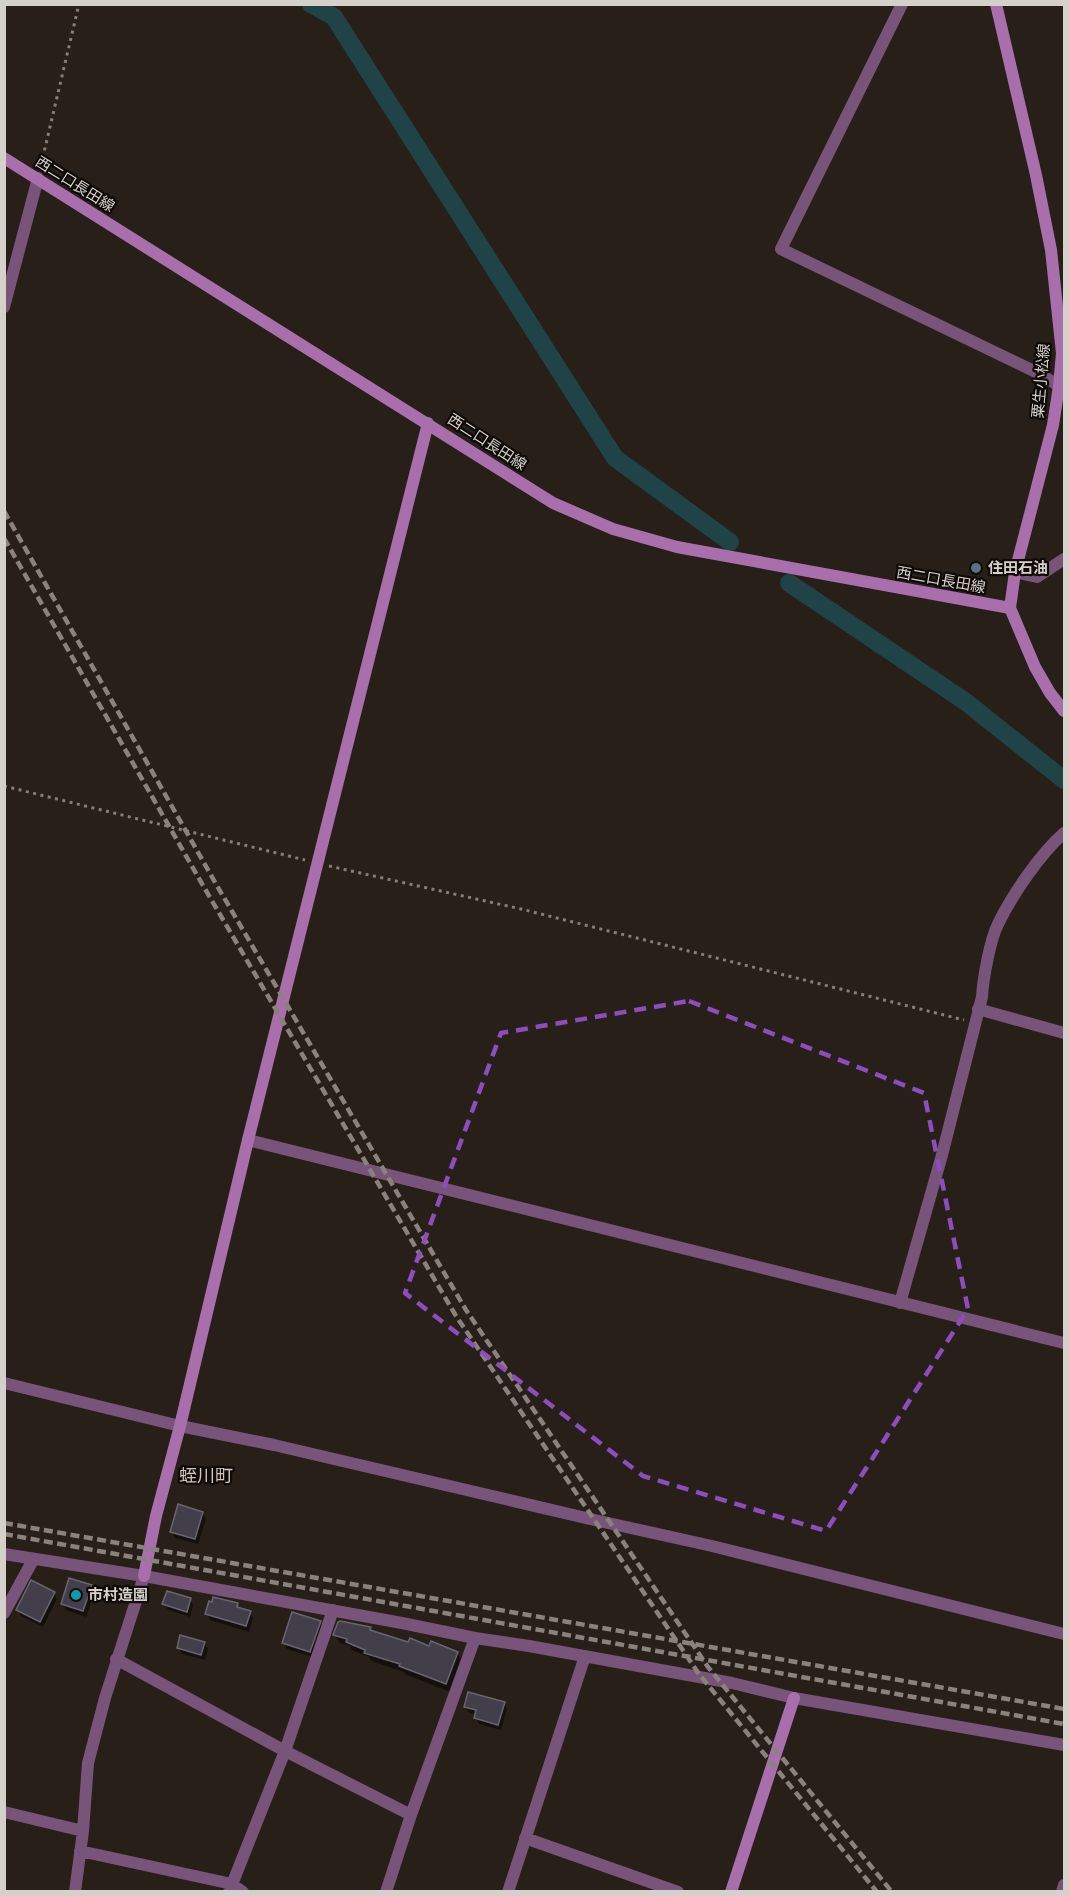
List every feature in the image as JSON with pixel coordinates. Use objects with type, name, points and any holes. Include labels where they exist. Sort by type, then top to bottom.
[{"type":"main road","name":"粟生小松線","points":[[996,4],[1017,88],[1051,250],[1062,352],[1053,425],[1015,573],[1010,608]]},
{"type":"main road","name":"西二口長田線","points":[[4,158],[553,503],[613,530],[677,547],[1010,608]]},
{"type":"main road","points":[[144,1576],[156,1516],[180,1426],[316,863],[428,423]]},
{"type":"main road","points":[[1010,608],[1035,667],[1050,693],[1065,711]]},
{"type":"main road","points":[[731,1892],[794,1698]]},
{"type":"street","points":[[902,4],[782,249],[1040,374],[1059,386]]},
{"type":"street","points":[[4,307],[38,178]]},
{"type":"street","points":[[1015,573],[1037,577],[1065,559]]},
{"type":"street","points":[[900,1303],[942,1155],[997,925],[1026,877],[1065,833]]},
{"type":"street","points":[[978,1009],[1065,1033]]},
{"type":"street","points":[[248,1140],[1065,1343]]},
{"type":"street","points":[[4,1383],[180,1426],[274,1445],[712,1546],[1065,1634]]},
{"type":"street","points":[[4,1554],[144,1576],[333,1610],[475,1638],[741,1684],[794,1698],[1065,1745]]},
{"type":"street","points":[[4,1613],[33,1560]]},
{"type":"street","points":[[75,1892],[83,1831],[88,1763],[116,1659],[144,1576]]},
{"type":"street","points":[[80,1851],[235,1889],[333,1610]]},
{"type":"street","points":[[386,1892],[411,1815],[475,1638]]},
{"type":"street","points":[[508,1892],[585,1656]]},
{"type":"street","points":[[116,1659],[285,1751],[411,1815]]},
{"type":"street","points":[[4,1812],[83,1831]]},
{"type":"street","points":[[525,1838],[678,1892]]},
{"type":"street","points":[[1062,1892],[1065,1885]]},
{"type":"path","points":[[38,178],[79,4]]},
{"type":"path","points":[[4,786],[316,863],[521,909],[974,1023]]},
{"type":"highlighted area","points":[[689,1001],[924,1093],[968,1309],[826,1531],[643,1476],[405,1293],[501,1033]]},
{"type":"building","points":[[178,1504],[203,1512],[195,1539],[170,1532]]},
{"type":"building","name":"市村造園","points":[[69,1578],[92,1585],[83,1611],[61,1604]]},
{"type":"building","points":[[31,1580],[55,1592],[40,1622],[16,1610]]},
{"type":"building","points":[[167,1591],[191,1598],[187,1612],[162,1604]]},
{"type":"building","points":[[213,1597],[238,1603],[237,1607],[251,1611],[246,1626],[205,1614],[209,1601],[212,1602]]},
{"type":"building","points":[[292,1612],[321,1621],[310,1652],[282,1643]]},
{"type":"building","points":[[340,1621],[371,1627],[370,1630],[408,1642],[410,1638],[429,1646],[431,1641],[458,1652],[446,1684],[399,1666],[400,1664],[364,1653],[365,1650],[346,1642],[347,1639],[333,1635]]},
{"type":"building","points":[[180,1635],[205,1642],[201,1655],[177,1648]]},
{"type":"building","points":[[468,1692],[505,1702],[498,1725],[474,1718],[476,1710],[464,1707]]},
{"type":"waterway","points":[[311,4],[334,17],[615,458],[730,542]]},
{"type":"waterway","points":[[789,583],[966,702],[1064,780]]},
{"type":"railway","points":[[4,511],[216,884],[466,1310],[708,1667],[892,1892]]},
{"type":"railway","points":[[4,538],[205,889],[456,1316],[699,1674],[877,1892]]},
{"type":"railway","points":[[4,1523],[1064,1709]]},
{"type":"railway","points":[[4,1534],[1064,1724]]},
{"type":"place","name":"住田石油","points":[[976,568]]},
{"type":"place","name":"市村造園","points":[[76,1595]]},
{"type":"district","name":"蛭川町","points":[[206,1476]]}]
